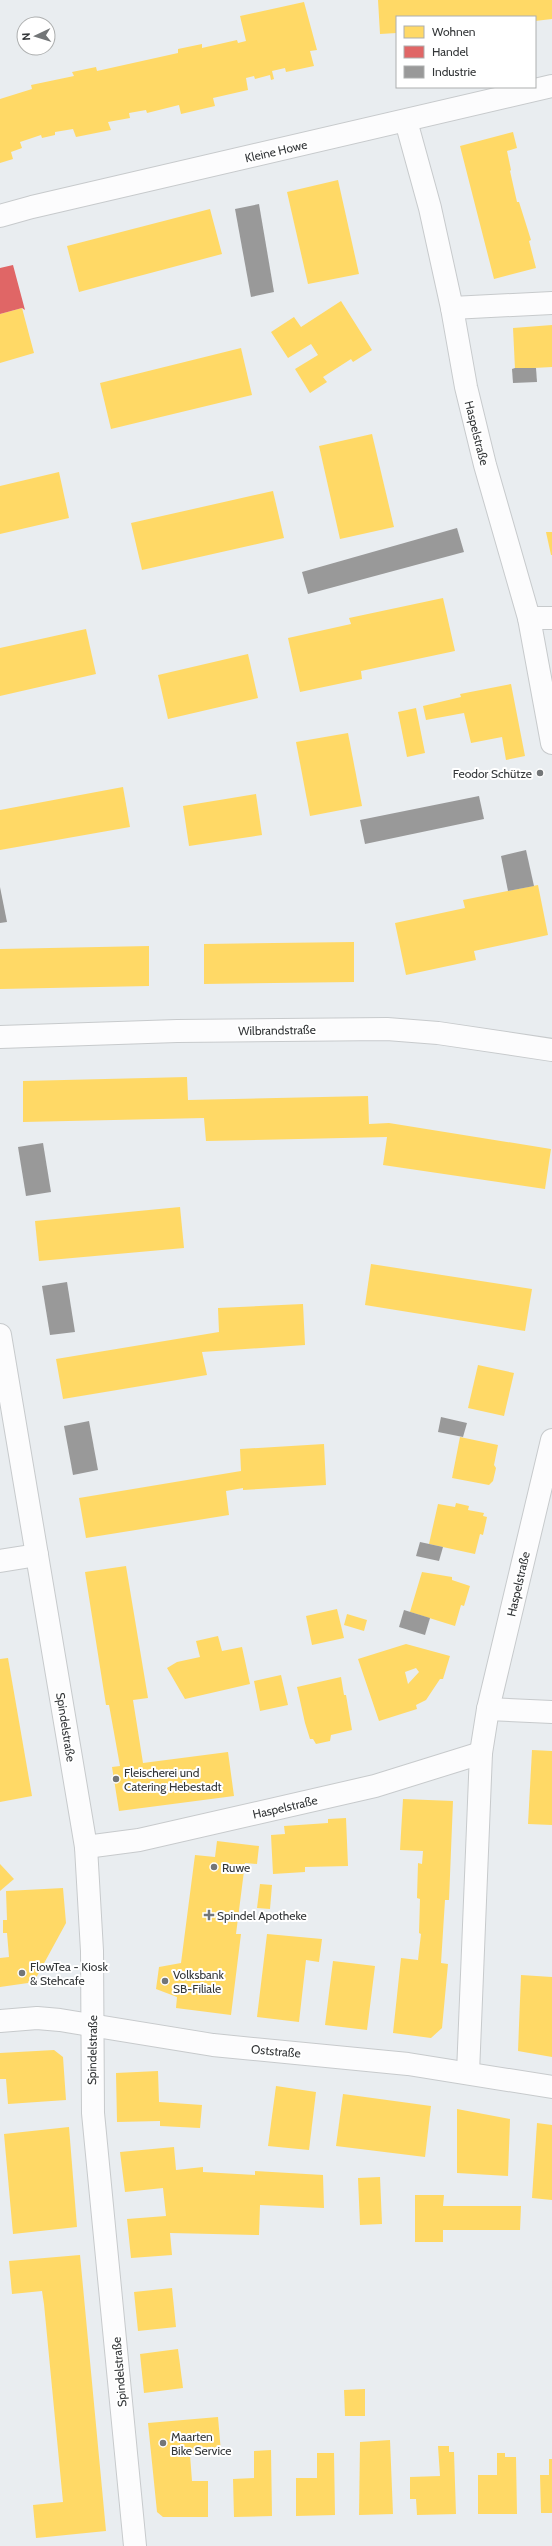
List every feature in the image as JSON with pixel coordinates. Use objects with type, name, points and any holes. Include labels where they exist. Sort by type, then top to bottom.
[{"type":"street","name":"Kleine Howe","points":[[0,216],[39,205],[552,86]]},
{"type":"street","name":"Haspelstraße","points":[[406,121],[430,208],[452,308],[466,387],[485,465],[529,618],[552,743]]},
{"type":"street","points":[[452,308],[552,303]]},
{"type":"street","points":[[529,618],[552,618]]},
{"type":"street","name":"Wilbrandstraße","points":[[0,1037],[177,1031],[387,1029],[438,1033],[552,1050]]},
{"type":"street","name":"Spindelstraße","points":[[0,1335],[86,1847],[92,1951],[93,2113],[135,2546]]},
{"type":"street","name":"Haspelstraße","points":[[468,2073],[480,1753],[488,1709],[552,1440]]},
{"type":"street","points":[[0,1561],[37,1555]]},
{"type":"street","points":[[488,1709],[552,1712]]},
{"type":"street","name":"Haspelstraße","points":[[86,1847],[139,1840],[375,1786],[480,1753]]},
{"type":"street","name":"Oststraße","points":[[0,2021],[37,2018],[93,2025],[213,2045],[338,2056],[468,2073],[552,2087]]},
{"type":"building: Wohnen","points":[[378,0],[552,0],[552,19],[536,21],[536,16],[396,16],[396,33],[380,34]]},
{"type":"building: Wohnen","points":[[304,2],[317,50],[310,51],[314,66],[286,72],[285,68],[272,71],[274,79],[271,80],[270,75],[255,79],[254,76],[246,78],[248,90],[213,98],[215,106],[181,114],[179,105],[147,113],[146,110],[129,113],[130,118],[108,122],[111,130],[76,137],[73,129],[55,132],[55,135],[42,138],[41,135],[20,142],[22,148],[11,152],[13,159],[0,163],[0,99],[32,89],[31,85],[74,76],[72,72],[96,67],[97,71],[178,53],[178,49],[202,44],[202,48],[237,40],[238,43],[246,41],[240,16]]},
{"type":"building: Wohnen","points":[[513,132],[517,148],[507,151],[510,171],[517,202],[519,202],[531,240],[529,241],[536,268],[494,279],[460,146]]},
{"type":"building: Wohnen","points":[[338,180],[359,274],[308,284],[287,192]]},
{"type":"building: Wohnen","points":[[210,209],[222,254],[79,292],[67,246]]},
{"type":"building: Wohnen","points":[[341,301],[372,350],[353,362],[351,359],[323,377],[327,382],[310,393],[295,369],[318,355],[311,344],[288,358],[271,332],[294,317],[301,327]]},
{"type":"building: Wohnen","points":[[22,308],[34,353],[0,363],[0,314]]},
{"type":"building: Wohnen","points":[[552,325],[552,367],[515,369],[513,328]]},
{"type":"building: Wohnen","points":[[241,348],[252,395],[111,429],[100,383]]},
{"type":"building: Wohnen","points":[[372,434],[394,527],[340,539],[319,446]]},
{"type":"building: Wohnen","points":[[59,472],[69,518],[0,534],[0,486]]},
{"type":"building: Wohnen","points":[[273,491],[284,538],[142,570],[131,523]]},
{"type":"building: Wohnen","points":[[546,532],[552,532],[552,555],[551,555]]},
{"type":"building: Wohnen","points":[[443,598],[455,651],[361,671],[362,679],[300,692],[288,638],[351,624],[349,618]]},
{"type":"building: Wohnen","points":[[86,629],[96,674],[0,696],[0,648]]},
{"type":"building: Wohnen","points":[[248,654],[258,698],[168,719],[158,675]]},
{"type":"building: Wohnen","points":[[511,684],[525,756],[506,760],[502,737],[471,743],[464,713],[426,720],[423,706],[461,697],[460,694]]},
{"type":"building: Wohnen","points":[[416,708],[425,753],[407,757],[398,712]]},
{"type":"building: Wohnen","points":[[348,733],[362,806],[310,816],[296,742]]},
{"type":"building: Wohnen","points":[[123,787],[130,827],[0,850],[0,810]]},
{"type":"building: Wohnen","points":[[256,794],[262,835],[189,846],[183,806]]},
{"type":"building: Wohnen","points":[[538,885],[548,935],[474,951],[476,960],[406,975],[395,923],[465,908],[463,900]]},
{"type":"building: Wohnen","points":[[354,942],[354,982],[204,984],[204,944]]},
{"type":"building: Wohnen","points":[[149,946],[149,986],[0,989],[0,949]]},
{"type":"building: Wohnen","points":[[187,1077],[188,1100],[368,1096],[369,1124],[389,1123],[551,1149],[545,1189],[383,1165],[387,1137],[206,1141],[204,1118],[23,1122],[23,1081]]},
{"type":"building: Wohnen","points":[[180,1207],[184,1248],[39,1261],[35,1221]]},
{"type":"building: Wohnen","points":[[371,1264],[532,1289],[525,1331],[365,1305]]},
{"type":"building: Wohnen","points":[[303,1304],[305,1345],[202,1352],[207,1375],[63,1399],[56,1359],[219,1332],[218,1308]]},
{"type":"building: Wohnen","points":[[478,1365],[514,1373],[504,1416],[468,1408]]},
{"type":"building: Wohnen","points":[[460,1437],[498,1445],[494,1465],[496,1468],[493,1481],[489,1485],[452,1478]]},
{"type":"building: Wohnen","points":[[324,1444],[326,1485],[243,1490],[243,1488],[226,1491],[229,1515],[86,1538],[79,1498],[241,1471],[240,1449]]},
{"type":"building: Wohnen","points":[[456,1503],[469,1506],[468,1510],[484,1513],[483,1516],[487,1517],[483,1535],[480,1534],[475,1554],[429,1544],[438,1504],[455,1507]]},
{"type":"building: Wohnen","points":[[126,1566],[148,1698],[133,1700],[143,1763],[228,1752],[234,1796],[119,1811],[112,1767],[120,1766],[109,1705],[106,1705],[85,1572]]},
{"type":"building: Wohnen","points":[[422,1572],[452,1577],[452,1580],[470,1586],[464,1606],[461,1605],[455,1626],[410,1612]]},
{"type":"building: Wohnen","points":[[337,1609],[344,1638],[312,1645],[306,1616]]},
{"type":"building: Wohnen","points":[[347,1614],[367,1620],[364,1631],[344,1625]]},
{"type":"building: Wohnen","points":[[218,1636],[222,1651],[242,1647],[250,1684],[185,1699],[167,1668],[177,1662],[200,1657],[196,1641]]},
{"type":"building: Wohnen","points":[[406,1644],[450,1656],[443,1679],[440,1679],[426,1700],[416,1705],[417,1709],[379,1721],[358,1659]],"holes":[[[416,1668],[419,1672],[408,1684],[405,1672]]]},
{"type":"building: Wohnen","points":[[8,1658],[32,1796],[0,1802],[0,1659]]},
{"type":"building: Wohnen","points":[[281,1675],[288,1705],[260,1711],[254,1681]]},
{"type":"building: Wohnen","points":[[341,1677],[344,1695],[346,1695],[352,1730],[331,1735],[330,1741],[316,1744],[313,1739],[310,1739],[297,1687]]},
{"type":"building: Wohnen","points":[[532,1750],[552,1751],[552,1825],[528,1824]]},
{"type":"building: Wohnen","points":[[403,1799],[453,1801],[449,1900],[445,1900],[441,1963],[448,1964],[442,2028],[431,2038],[393,2033],[401,1958],[418,1960],[421,1934],[419,1933],[420,1899],[417,1898],[418,1863],[422,1864],[423,1851],[400,1850]]},
{"type":"building: Wohnen","points":[[346,1818],[348,1866],[305,1867],[305,1872],[273,1874],[271,1835],[285,1834],[284,1826],[328,1823],[328,1819]]},
{"type":"building: Wohnen","points":[[217,1841],[259,1846],[257,1864],[245,1863],[236,1934],[241,1934],[231,2015],[176,2008],[177,1997],[156,1989],[159,1967],[181,1963],[195,1855],[215,1857]]},
{"type":"building: Wohnen","points":[[0,1864],[14,1879],[0,1891]]},
{"type":"building: Wohnen","points":[[260,1884],[272,1885],[270,1909],[257,1908]]},
{"type":"building: Wohnen","points":[[63,1888],[66,1923],[36,1978],[28,1983],[0,1987],[0,1958],[9,1957],[7,1933],[3,1933],[3,1920],[7,1920],[6,1891]]},
{"type":"building: Wohnen","points":[[267,1934],[322,1939],[319,1962],[306,1960],[299,2022],[257,2017]]},
{"type":"building: Wohnen","points":[[333,1961],[375,1966],[367,2030],[325,2025]]},
{"type":"building: Wohnen","points":[[521,1975],[552,1977],[552,2057],[518,2051]]},
{"type":"building: Wohnen","points":[[54,2050],[63,2057],[66,2100],[8,2104],[6,2079],[0,2079],[0,2053]]},
{"type":"building: Wohnen","points":[[158,2071],[159,2102],[202,2105],[200,2128],[160,2126],[160,2121],[117,2122],[116,2073]]},
{"type":"building: Wohnen","points":[[276,2086],[316,2092],[309,2150],[268,2146]]},
{"type":"building: Wohnen","points":[[343,2094],[431,2106],[425,2157],[336,2146]]},
{"type":"building: Wohnen","points":[[457,2109],[510,2119],[508,2176],[457,2173]]},
{"type":"building: Wohnen","points":[[537,2123],[552,2125],[552,2200],[532,2198]]},
{"type":"building: Wohnen","points":[[69,2127],[77,2227],[13,2234],[4,2134]]},
{"type":"building: Wohnen","points":[[174,2147],[176,2170],[203,2167],[203,2172],[255,2175],[255,2171],[323,2175],[324,2208],[260,2205],[259,2235],[170,2233],[172,2255],[131,2258],[127,2219],[166,2216],[163,2188],[125,2192],[120,2152]]},
{"type":"building: Wohnen","points":[[380,2177],[382,2224],[360,2225],[358,2178]]},
{"type":"building: Wohnen","points":[[415,2195],[444,2195],[443,2206],[521,2206],[520,2230],[443,2230],[443,2242],[415,2242]]},
{"type":"building: Wohnen","points":[[80,2255],[106,2531],[36,2538],[33,2505],[63,2502],[44,2304],[42,2291],[12,2294],[9,2261]]},
{"type":"building: Wohnen","points":[[172,2288],[176,2327],[138,2331],[134,2292]]},
{"type":"building: Wohnen","points":[[178,2349],[183,2388],[144,2393],[140,2354]]},
{"type":"building: Wohnen","points":[[365,2389],[365,2416],[345,2416],[344,2390]]},
{"type":"building: Wohnen","points":[[218,2417],[221,2452],[190,2455],[192,2481],[208,2481],[208,2517],[163,2517],[157,2512],[148,2423]]},
{"type":"building: Wohnen","points":[[390,2440],[393,2514],[359,2515],[360,2442]]},
{"type":"building: Wohnen","points":[[438,2446],[449,2446],[449,2452],[454,2452],[456,2514],[417,2515],[416,2499],[410,2499],[410,2477],[440,2476]]},
{"type":"building: Wohnen","points":[[271,2450],[272,2516],[234,2517],[233,2479],[254,2478],[254,2451]]},
{"type":"building: Wohnen","points":[[317,2453],[334,2453],[335,2515],[296,2516],[296,2478],[317,2478]]},
{"type":"building: Wohnen","points":[[497,2453],[505,2453],[505,2457],[516,2457],[517,2514],[478,2514],[478,2475],[497,2475]]},
{"type":"building: Wohnen","points":[[549,2459],[552,2459],[552,2513],[541,2513],[540,2475],[549,2475]]},
{"type":"building: Handel","points":[[13,265],[25,310],[22,308],[0,314],[0,268]]},
{"type":"building: Industrie","points":[[259,204],[274,292],[251,297],[235,209]]},
{"type":"building: Industrie","points":[[536,368],[537,382],[513,383],[512,369]]},
{"type":"building: Industrie","points":[[457,528],[464,552],[308,594],[302,572]]},
{"type":"building: Industrie","points":[[479,796],[484,819],[365,844],[360,820]]},
{"type":"building: Industrie","points":[[526,850],[534,886],[508,891],[501,856]]},
{"type":"building: Industrie","points":[[0,887],[7,922],[0,923]]},
{"type":"building: Industrie","points":[[43,1143],[51,1192],[26,1196],[18,1147]]},
{"type":"building: Industrie","points":[[67,1282],[75,1332],[50,1335],[42,1286]]},
{"type":"building: Industrie","points":[[441,1417],[467,1423],[463,1437],[438,1432]]},
{"type":"building: Industrie","points":[[89,1421],[98,1470],[73,1475],[64,1426]]},
{"type":"building: Industrie","points":[[420,1542],[443,1547],[439,1561],[416,1556]]},
{"type":"building: Industrie","points":[[404,1610],[430,1618],[425,1635],[399,1627]]},
{"type":"place","name":"Feodor Schütze","points":[[540,773]]},
{"type":"place","name":"Fleischerei und Catering Hebestadt","points":[[116,1779]]},
{"type":"place","name":"Ruwe","points":[[214,1867]]},
{"type":"place","name":"Spindel Apotheke","points":[[209,1915]]},
{"type":"place","name":"FlowTea - Kiosk & Stehcafe","points":[[22,1973]]},
{"type":"place","name":"Volksbank SB-Filiale","points":[[165,1981]]},
{"type":"place","name":"Maarten Bike Service","points":[[163,2443]]}]
